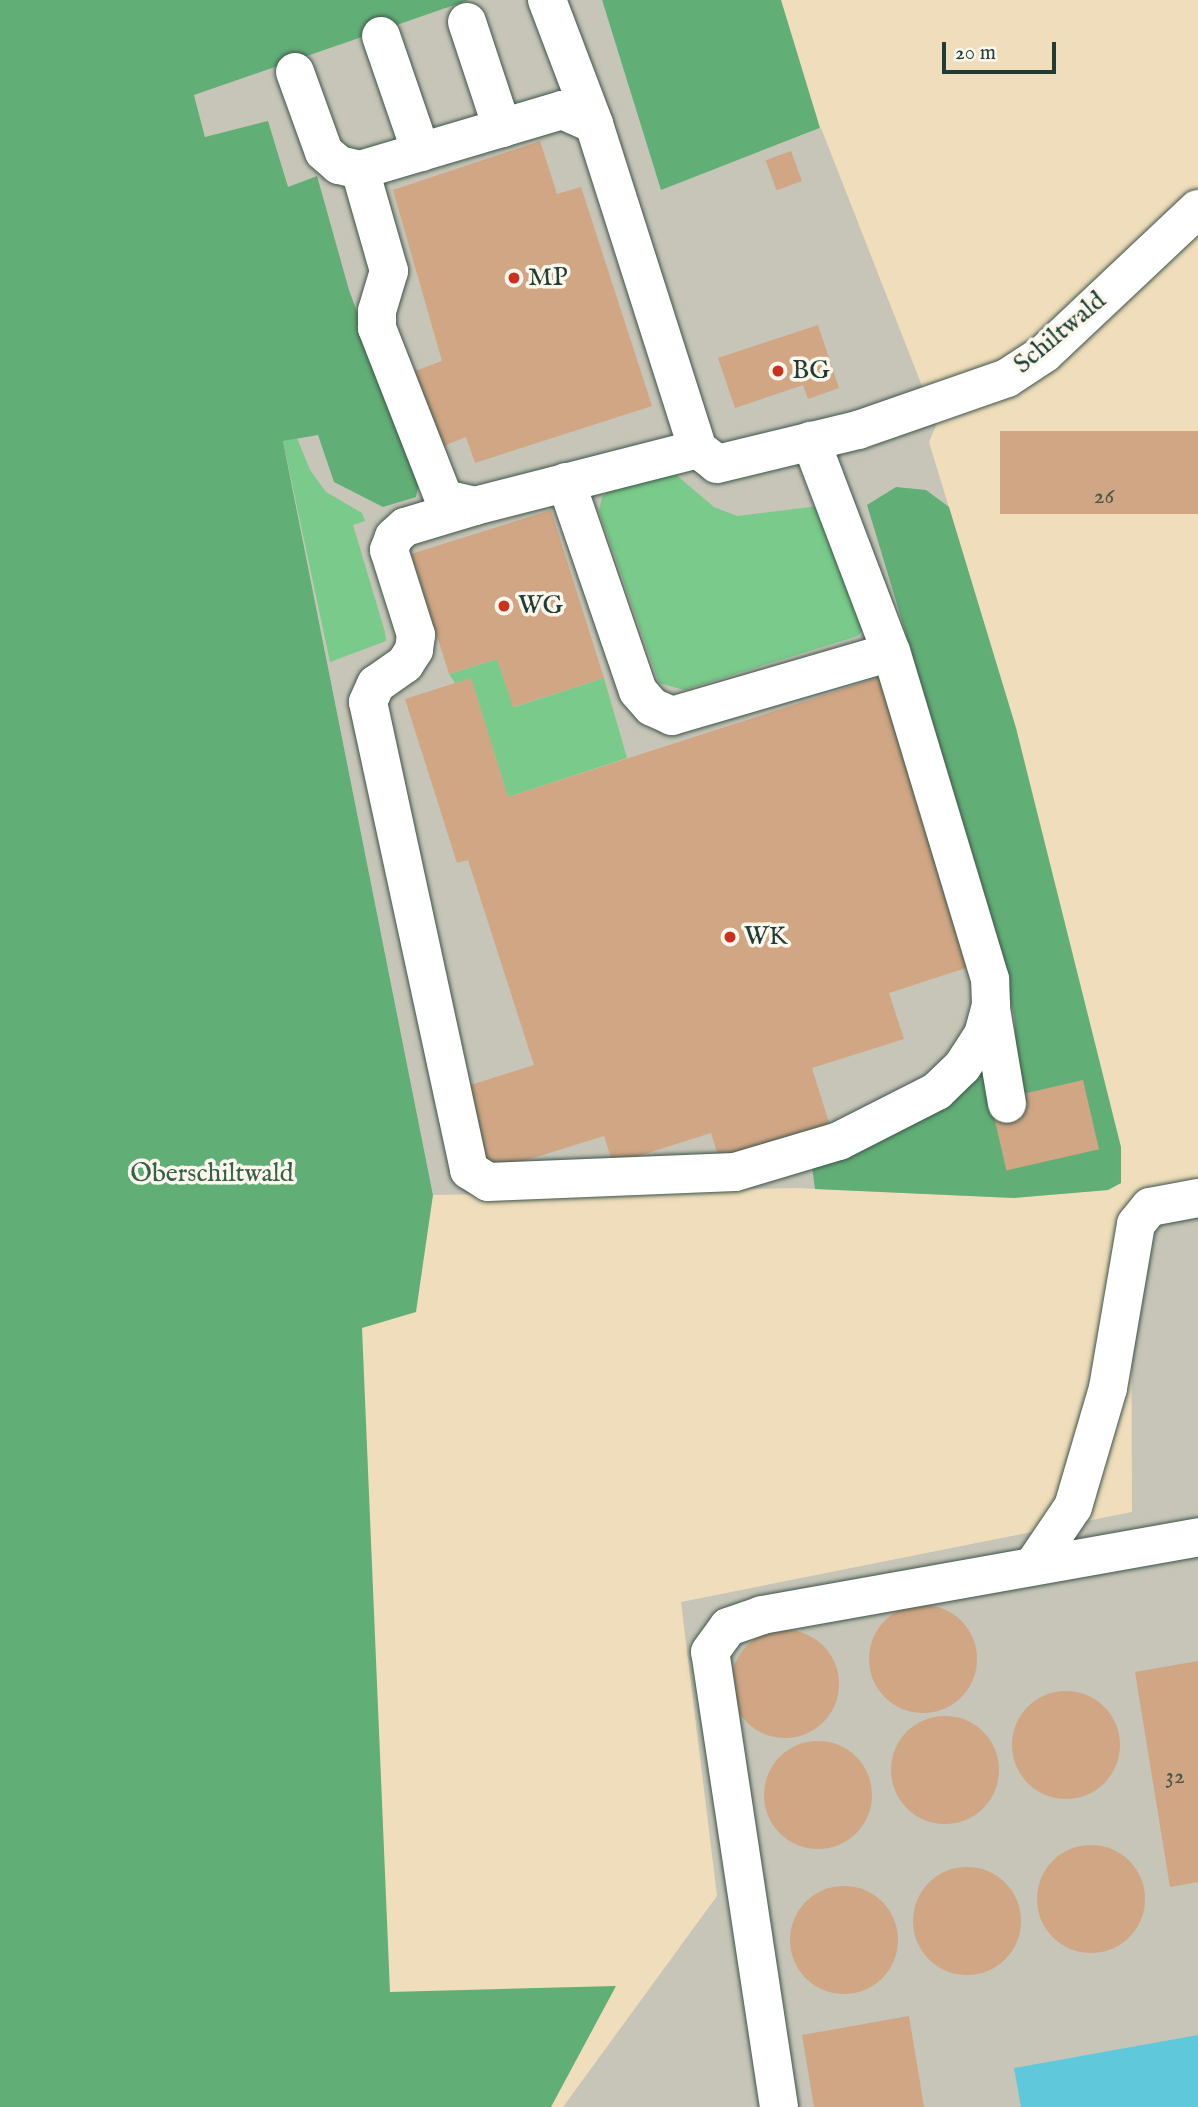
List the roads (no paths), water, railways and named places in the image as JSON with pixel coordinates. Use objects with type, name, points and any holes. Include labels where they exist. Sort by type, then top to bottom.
[{"type":"lane","points":[[547,0],[594,124],[698,449],[475,506],[405,527],[394,537],[389,550],[416,635],[414,650],[405,664],[376,684],[368,702],[470,1170],[476,1178],[488,1182],[735,1172],[839,1141],[937,1091],[962,1067],[983,1035],[991,1005]]},
{"type":"lane","points":[[467,22],[502,128]]},
{"type":"lane","points":[[381,36],[421,152]]},
{"type":"lane","points":[[295,72],[324,152],[339,165],[360,170],[562,110],[594,124]]},
{"type":"lane","points":[[360,170],[388,271],[377,310],[377,328],[437,488],[444,499],[475,506]]},
{"type":"lane","name":"Schiltwald","points":[[698,449],[717,464],[858,430],[1007,378],[1045,353],[1198,209]]},
{"type":"lane","points":[[811,442],[891,652],[990,979],[991,1005],[1007,1104]]},
{"type":"lane","points":[[566,482],[638,691],[652,707],[672,716],[891,652]]},
{"type":"lane","points":[[1033,1566],[1073,1507],[1108,1388],[1136,1224],[1150,1207],[1198,1198]]},
{"type":"lane","points":[[779,2107],[710,1652],[728,1628],[762,1615],[1198,1537]]},
{"type":"water","points":[[1198,2035],[1198,2107],[1021,2107],[1014,2068]]},
{"type":"place","name":"MP","points":[[514,278]]},
{"type":"place","name":"BG","points":[[778,371]]},
{"type":"place","name":"WG","points":[[504,606]]},
{"type":"place","name":"WK","points":[[730,937]]},
{"type":"park label","name":"Oberschiltwald","points":[[212,1174]]}]
